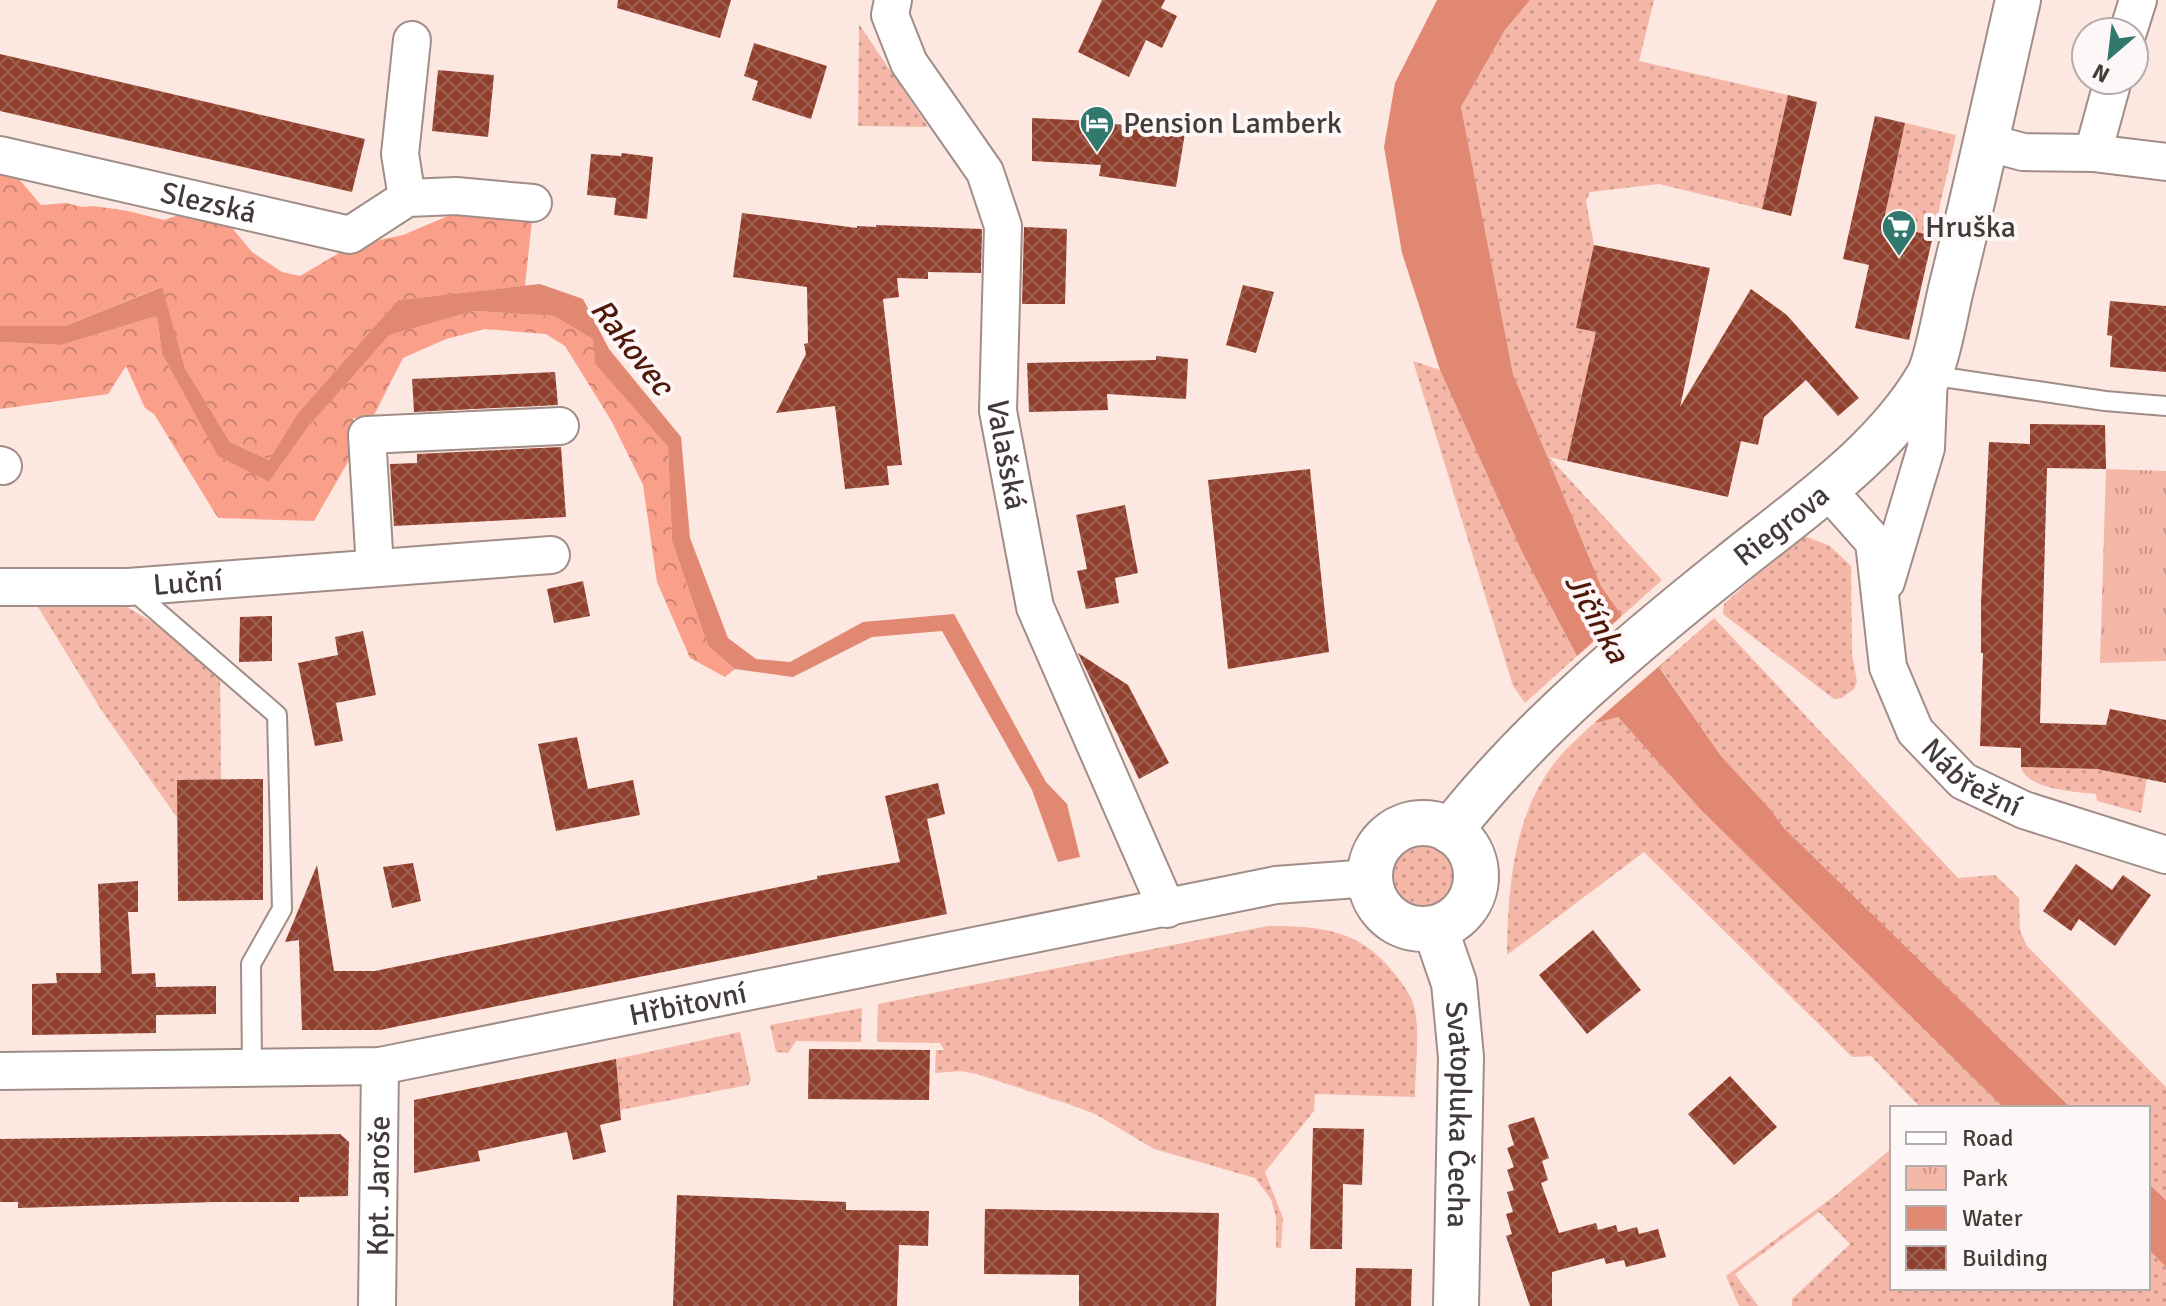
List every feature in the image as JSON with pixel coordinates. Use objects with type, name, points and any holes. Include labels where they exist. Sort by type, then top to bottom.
[{"type":"street","name":"Valašská","points":[[893,0],[890,15],[909,63],[985,172],[1003,226],[998,411],[1035,607],[1167,909]]},
{"type":"street","name":"Riegrova","points":[[1450,831],[1484,788],[1542,729],[1683,604],[1826,488],[1883,436],[1929,375],[2018,0]]},
{"type":"street","points":[[412,40],[400,154],[407,198],[456,196],[533,203]]},
{"type":"street","points":[[2093,153],[2109,96]]},
{"type":"street","points":[[1986,142],[2023,152],[2093,153],[2166,162]]},
{"type":"street","name":"Slezská","points":[[0,155],[350,235],[407,198]]},
{"type":"street","name":"Nábřežní","points":[[1881,599],[1926,448],[1929,375]]},
{"type":"street","points":[[375,568],[367,435],[560,426]]},
{"type":"street","name":"Nábřežní","points":[[1826,488],[1874,542],[1888,667],[1915,731],[1963,781],[2024,810],[2166,855]]},
{"type":"street","name":"Luční","points":[[0,587],[128,587],[551,555]]},
{"type":"street","points":[[1421,823],[1450,831],[1466,846],[1476,874],[1472,895],[1462,912],[1445,925],[1414,929],[1387,915],[1375,898],[1370,878],[1378,849],[1392,833],[1411,825],[1421,823]]},
{"type":"street","name":"Hřbitovní","points":[[0,1071],[380,1066],[1276,885],[1370,878]]},
{"type":"street","name":"Svatopluka Čecha","points":[[1435,928],[1454,983],[1461,1057],[1456,1306]]},
{"type":"street","name":"Kpt. Jaroše","points":[[377,1306],[380,1066]]},
{"type":"lane","points":[[1929,375],[2105,401],[2166,406]]},
{"type":"lane","points":[[128,587],[277,715],[282,909],[251,964],[252,1067]]},
{"type":"green space","points":[[1530,0],[1654,0],[1639,61],[1788,95],[1762,209],[1659,184],[1590,192],[1586,201],[1594,245],[1577,328],[1596,332],[1567,461],[1549,457],[1662,580],[1622,616],[1601,586],[1513,374],[1461,107],[1505,30]]},
{"type":"green space","points":[[859,24],[928,127],[858,126]]},
{"type":"green space","points":[[1905,123],[1956,135],[1933,236],[1883,224]]},
{"type":"green space","points":[[0,173],[19,179],[41,205],[66,203],[94,206],[164,220],[191,211],[224,218],[252,252],[282,272],[300,276],[351,246],[403,235],[455,213],[532,220],[525,286],[398,300],[297,414],[269,460],[230,442],[185,368],[161,287],[65,326],[0,326]]},
{"type":"green space","points":[[474,311],[554,316],[594,339],[595,364],[668,447],[672,541],[708,646],[735,669],[725,677],[690,658],[657,582],[643,485],[612,422],[565,346],[546,334],[485,329],[446,339],[403,358],[373,417],[353,418],[356,448],[314,521],[218,518],[154,414],[145,408],[126,366],[108,394],[0,409],[0,342],[61,345],[157,316],[162,354],[218,455],[269,482],[308,427],[388,335]]},
{"type":"green space","points":[[1413,361],[1440,370],[1522,552],[1577,656],[1525,703],[1513,686]]},
{"type":"green space","points":[[2106,469],[2166,471],[2166,661],[2100,663]]},
{"type":"green space","points":[[1802,535],[1830,546],[1851,566],[1852,654],[1857,682],[1854,689],[1842,698],[1834,699],[1723,614],[1724,604]]},
{"type":"green space","points":[[108,596],[166,630],[200,662],[220,662],[221,780],[178,819],[102,711],[33,599]]},
{"type":"green space","points":[[1714,618],[1958,878],[1995,875],[2019,898],[2020,931],[2027,946],[2166,1087],[2166,1200],[2150,1185],[2150,1106],[2069,1106],[1783,827],[1721,756],[1659,666]]},
{"type":"green space","points":[[1618,717],[1701,810],[2002,1106],[1919,1106],[1871,1056],[1852,1057],[1644,852],[1507,955],[1513,867],[1528,811],[1556,762],[1597,722]]},
{"type":"green space","points":[[2021,767],[2097,769],[2147,779],[2141,813],[2097,801],[2096,794],[2042,785],[2025,774]]},
{"type":"green space","points":[[1416,843],[1430,843],[1442,848],[1451,857],[1456,876],[1454,889],[1447,900],[1430,909],[1416,909],[1404,904],[1395,895],[1390,883],[1390,869],[1395,857],[1404,848]]},
{"type":"green space","points":[[1268,926],[1321,929],[1367,947],[1381,958],[1407,990],[1415,1010],[1417,1031],[1415,1097],[1315,1094],[1314,1111],[1265,1172],[1283,1218],[1281,1248],[1276,1248],[1276,1217],[1271,1199],[1255,1178],[1154,1149],[1097,1115],[977,1074],[961,1071],[935,1073],[936,1050],[944,1050],[940,1043],[877,1042],[878,1004]]},
{"type":"green space","points":[[862,1008],[861,1042],[796,1041],[788,1053],[776,1052],[770,1025]]},
{"type":"green space","points":[[740,1032],[751,1080],[748,1085],[620,1110],[616,1059]]},
{"type":"green space","points":[[1890,1150],[1890,1290],[2150,1290],[2150,1251],[2166,1267],[2166,1306],[1792,1306],[1792,1299],[1850,1244],[1819,1212],[1735,1274],[1758,1306],[1739,1306],[1726,1276],[1837,1194]]},
{"type":"water","name":"Jičínka","points":[[1437,0],[1530,0],[1505,30],[1461,107],[1513,374],[1601,586],[1622,616],[1679,648],[1659,667],[1721,756],[1783,827],[2069,1106],[2002,1106],[1701,810],[1618,717],[1595,723],[1577,656],[1522,552],[1440,370],[1402,253],[1384,147],[1395,83]]},
{"type":"water","points":[[540,284],[583,299],[609,349],[681,437],[690,538],[728,638],[756,659],[790,662],[863,622],[954,614],[1046,782],[1067,804],[1080,857],[1058,862],[1032,790],[942,631],[872,637],[793,677],[735,669],[708,646],[672,541],[668,447],[595,364],[593,339],[554,316],[474,311],[389,335],[308,427],[269,482],[218,456],[162,354],[157,316],[61,345],[0,342],[0,326],[65,326],[162,287],[185,368],[230,442],[269,460],[297,414],[398,300]]},
{"type":"water","points":[[2150,1185],[2166,1200],[2166,1267],[2150,1251]]},
{"type":"pier","points":[[1625,613],[1682,646],[1592,725],[1574,659]]},
{"type":"building","points":[[618,0],[731,0],[720,38],[617,8]]},
{"type":"building","points":[[1102,0],[1165,0],[1161,8],[1177,16],[1162,48],[1146,40],[1129,77],[1078,52]]},
{"type":"building","points":[[754,43],[827,66],[811,119],[752,100],[758,81],[744,76]]},
{"type":"building","points":[[0,54],[365,139],[352,192],[0,111]]},
{"type":"building","points":[[438,70],[494,75],[488,137],[432,131]]},
{"type":"building","points":[[1788,95],[1817,102],[1791,216],[1762,209]]},
{"type":"building","points":[[1875,116],[1905,123],[1883,224],[1933,236],[1909,340],[1855,328],[1869,265],[1843,259]]},
{"type":"building","points":[[1032,118],[1092,121],[1185,133],[1176,187],[1099,176],[1101,165],[1032,161]]},
{"type":"building","points":[[622,153],[653,157],[647,219],[614,215],[616,198],[587,195],[591,154],[621,156]]},
{"type":"building","points":[[742,213],[857,228],[876,225],[982,229],[981,273],[928,272],[928,279],[897,278],[899,297],[883,299],[902,465],[887,466],[889,485],[845,489],[835,406],[776,413],[806,354],[807,287],[733,277]]},
{"type":"building","points":[[1024,227],[1067,229],[1065,304],[1022,304]]},
{"type":"building","points":[[1594,245],[1710,268],[1680,407],[1751,289],[1787,315],[1859,398],[1838,416],[1806,380],[1764,417],[1758,445],[1741,441],[1728,497],[1567,461],[1596,332],[1576,328]]},
{"type":"building","points":[[1243,285],[1274,292],[1256,353],[1226,345]]},
{"type":"building","points":[[2110,301],[2166,306],[2166,372],[2110,367],[2112,336],[2107,335]]},
{"type":"building","points":[[1156,356],[1188,359],[1186,399],[1107,394],[1108,410],[1029,412],[1027,363],[1156,360]]},
{"type":"building","points":[[555,372],[558,405],[414,412],[412,379]]},
{"type":"building","points":[[2030,424],[2105,425],[2106,469],[2047,468],[2040,723],[2106,725],[2110,709],[2166,720],[2166,783],[2097,769],[2021,767],[2021,748],[1980,746],[1981,602],[1989,442],[2030,444]]},
{"type":"building","points":[[561,447],[566,517],[394,526],[390,464],[417,463],[417,454]]},
{"type":"building","points":[[1310,469],[1329,652],[1228,669],[1208,480]]},
{"type":"building","points":[[1125,505],[1138,573],[1115,578],[1119,603],[1086,609],[1077,571],[1087,569],[1076,515]]},
{"type":"building","points":[[583,581],[590,616],[554,623],[547,589]]},
{"type":"building","points":[[272,616],[272,661],[239,662],[240,617]]},
{"type":"building","points":[[363,631],[376,695],[336,703],[343,741],[315,746],[298,663],[338,655],[335,637]]},
{"type":"building","points":[[1078,653],[1128,685],[1169,763],[1139,779]]},
{"type":"building","points":[[577,737],[588,789],[633,780],[640,815],[556,831],[538,744]]},
{"type":"building","points":[[263,779],[263,900],[178,901],[177,780]]},
{"type":"building","points":[[938,783],[945,814],[927,819],[947,914],[380,1030],[302,1030],[299,940],[285,942],[317,865],[334,971],[375,971],[817,879],[817,876],[900,862],[885,796]]},
{"type":"building","points":[[413,863],[421,901],[392,908],[383,867]]},
{"type":"building","points":[[2076,864],[2112,890],[2123,875],[2151,895],[2115,946],[2079,919],[2071,931],[2043,911]]},
{"type":"building","points":[[138,881],[138,912],[128,912],[132,974],[155,973],[156,987],[216,986],[216,1014],[156,1015],[156,1033],[32,1035],[32,984],[57,983],[56,973],[101,973],[98,884]]},
{"type":"building","points":[[1593,930],[1641,990],[1587,1034],[1539,975]]},
{"type":"building","points":[[809,1049],[930,1050],[929,1100],[808,1099]]},
{"type":"building","points":[[616,1059],[621,1120],[600,1125],[606,1152],[573,1160],[567,1132],[478,1151],[480,1161],[414,1173],[414,1100]]},
{"type":"building","points":[[1730,1076],[1777,1127],[1734,1165],[1688,1114]]},
{"type":"building","points":[[1534,1117],[1549,1158],[1542,1161],[1548,1180],[1541,1183],[1559,1233],[1596,1223],[1598,1230],[1616,1225],[1618,1232],[1637,1227],[1639,1234],[1658,1229],[1666,1257],[1626,1267],[1624,1260],[1606,1264],[1604,1258],[1552,1272],[1552,1306],[1530,1306],[1506,1236],[1512,1234],[1506,1214],[1513,1212],[1507,1192],[1514,1190],[1507,1170],[1514,1167],[1507,1148],[1514,1145],[1508,1125]]},
{"type":"building","points":[[1313,1128],[1364,1129],[1362,1185],[1343,1184],[1342,1249],[1310,1249]]},
{"type":"building","points":[[340,1134],[349,1142],[348,1196],[299,1197],[299,1202],[18,1208],[18,1202],[0,1202],[0,1139]]},
{"type":"building","points":[[677,1195],[846,1202],[846,1210],[929,1211],[928,1246],[899,1245],[897,1306],[673,1306]]},
{"type":"building","points":[[985,1209],[1219,1213],[1216,1306],[1079,1306],[1079,1275],[984,1274]]},
{"type":"building","points":[[1356,1268],[1412,1269],[1411,1306],[1355,1306]]},
{"type":"place","name":"Pension Lamberk","points":[[1097,154]]},
{"type":"place","name":"Hruška","points":[[1899,258]]},
{"type":"water label","name":"Rakovec","points":[[632,347]]}]
